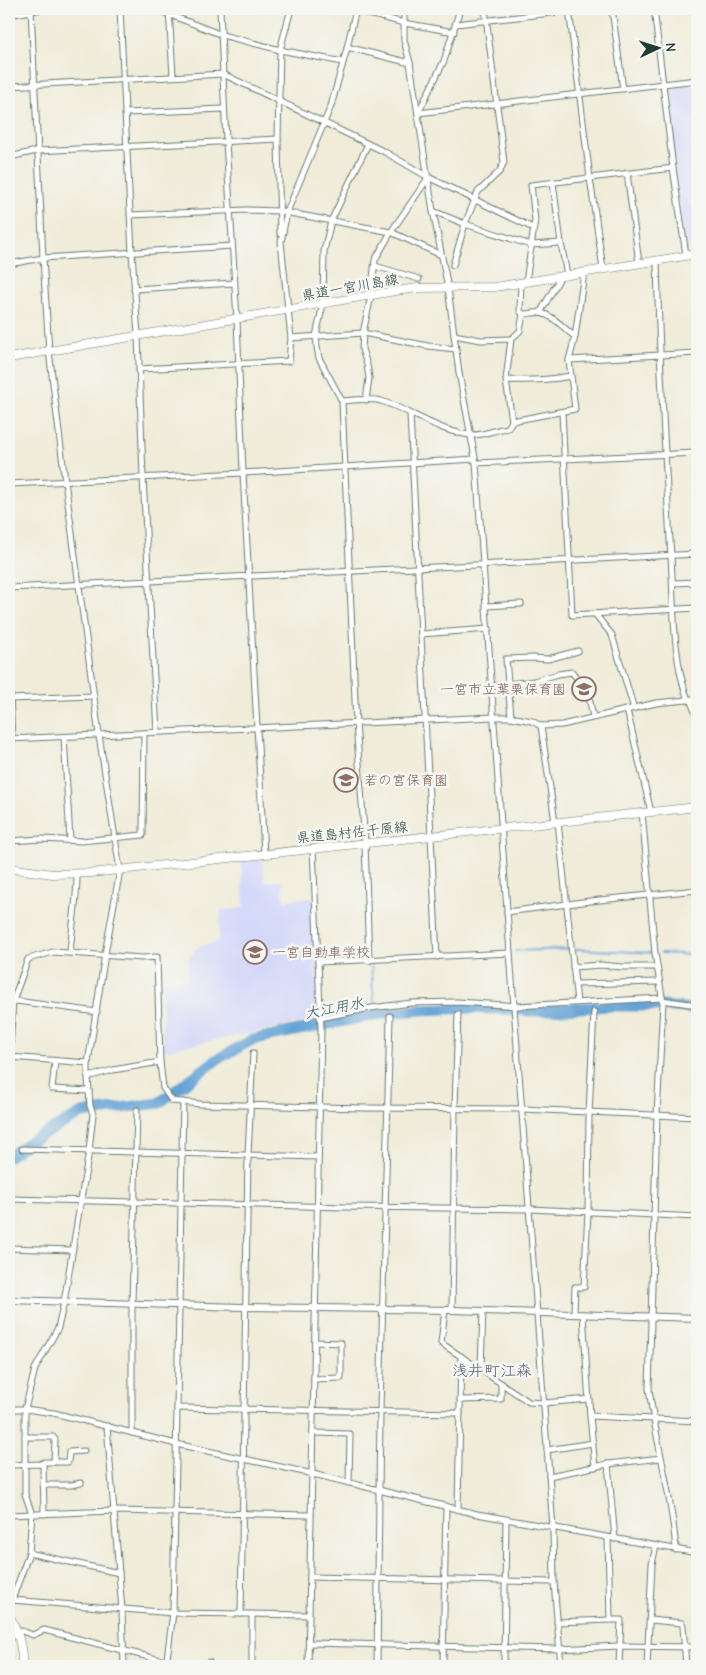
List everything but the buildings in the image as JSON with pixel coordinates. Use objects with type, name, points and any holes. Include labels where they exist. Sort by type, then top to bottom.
[{"type":"main road","name":"県道一宮川島線","points":[[9,358],[418,288],[486,288],[697,254]]},
{"type":"main road","name":"県道島村佐千原線","points":[[9,868],[52,874],[77,874],[697,807]]},
{"type":"main road","points":[[9,1615],[16,1629],[22,1651],[22,1666]]},
{"type":"street","points":[[9,15],[42,9]]},
{"type":"street","points":[[120,9],[157,732]]},
{"type":"street","points":[[155,9],[169,12],[222,35],[280,50],[343,62]]},
{"type":"street","points":[[220,9],[237,319],[248,576],[264,854]]},
{"type":"street","points":[[139,369],[289,361],[291,338],[279,211],[278,101],[280,50],[291,9]]},
{"type":"street","points":[[281,242],[286,212],[324,124],[347,47],[354,9],[404,23],[454,32]]},
{"type":"street","points":[[404,9],[404,40],[410,63],[433,211],[448,288],[470,435],[476,461],[507,912],[538,1312],[553,1528],[554,1582],[561,1666]]},
{"type":"street","points":[[418,113],[444,61],[460,9]]},
{"type":"street","points":[[453,265],[478,192],[500,171],[504,162],[485,9]]},
{"type":"street","points":[[456,24],[585,9]]},
{"type":"street","points":[[612,9],[623,89]]},
{"type":"street","points":[[654,9],[673,168],[686,255]]},
{"type":"street","points":[[31,10],[49,352],[99,735],[120,870],[88,1063],[92,1114],[89,1151],[64,1302],[58,1328],[35,1369],[25,1409],[25,1494],[32,1514],[29,1553],[10,1600],[173,1613],[309,1615]]},
{"type":"street","points":[[569,10],[603,269]]},
{"type":"street","points":[[169,12],[173,76]]},
{"type":"street","points":[[347,47],[410,63]]},
{"type":"street","points":[[9,86],[223,74],[385,152],[428,177],[533,228]]},
{"type":"street","points":[[418,113],[697,80]]},
{"type":"street","points":[[125,113],[224,109]]},
{"type":"street","points":[[9,156],[37,152],[278,139]]},
{"type":"street","points":[[368,144],[330,221],[324,251],[323,304],[316,336],[319,358],[342,400],[356,724],[365,843],[369,961]]},
{"type":"street","points":[[454,335],[481,340],[511,339],[520,331],[523,283],[535,220],[532,185],[673,168]]},
{"type":"street","points":[[627,173],[639,263]]},
{"type":"street","points":[[366,400],[369,378],[362,349],[363,333],[371,296],[375,260],[391,232],[428,177]]},
{"type":"street","points":[[540,313],[564,276],[554,183]]},
{"type":"street","points":[[130,215],[230,210],[279,211],[391,232],[441,255]]},
{"type":"street","points":[[433,211],[530,245],[561,243]]},
{"type":"street","points":[[9,264],[43,258],[232,246]]},
{"type":"street","points":[[657,260],[659,355],[674,610],[681,682],[697,717]]},
{"type":"street","points":[[375,266],[419,280]]},
{"type":"street","points":[[512,421],[575,410],[570,360],[584,273]]},
{"type":"street","points":[[134,288],[234,283]]},
{"type":"street","points":[[522,314],[540,313],[557,322],[575,337]]},
{"type":"street","points":[[291,338],[363,333],[428,346],[456,349]]},
{"type":"street","points":[[342,400],[381,401],[448,429],[470,435],[480,435],[497,429],[508,428],[512,421],[506,380],[511,339]]},
{"type":"street","points":[[570,360],[697,353]]},
{"type":"street","points":[[506,380],[548,380],[571,376]]},
{"type":"street","points":[[562,412],[572,615],[697,608]]},
{"type":"street","points":[[410,414],[437,957]]},
{"type":"street","points":[[9,484],[412,463],[564,460],[697,453]]},
{"type":"street","points":[[9,588],[697,554]]},
{"type":"street","points":[[673,583],[697,582]]},
{"type":"street","points":[[487,606],[521,604]]},
{"type":"street","points":[[594,614],[612,635],[634,709]]},
{"type":"street","points":[[420,634],[489,629]]},
{"type":"street","points":[[511,717],[506,659],[548,659],[578,651]]},
{"type":"street","points":[[9,671],[10,739],[494,717],[511,717],[541,726],[562,725],[656,703],[697,699]]},
{"type":"street","points":[[492,686],[534,681],[572,672],[579,681],[586,682],[593,717]]},
{"type":"street","points":[[9,699],[94,696]]},
{"type":"street","points":[[627,710],[651,812]]},
{"type":"street","points":[[541,726],[557,822],[577,1002]]},
{"type":"street","points":[[9,841],[42,839],[81,841],[143,836],[144,733]]},
{"type":"street","points":[[64,737],[70,840]]},
{"type":"street","points":[[642,813],[649,895],[662,1003],[649,1389],[660,1458],[673,1518],[676,1550]]},
{"type":"street","points":[[308,1666],[321,1029],[313,849]]},
{"type":"street","points":[[70,953],[72,926],[76,909],[77,874]]},
{"type":"street","points":[[507,912],[697,890]]},
{"type":"street","points":[[9,1063],[11,1001],[28,959],[53,952],[143,958],[157,956],[160,1062],[163,1088],[170,1100],[320,1107],[455,1108],[697,1117]]},
{"type":"street","points":[[318,962],[510,953]]},
{"type":"street","points":[[573,967],[601,965],[657,967]]},
{"type":"street","points":[[575,984],[659,982]]},
{"type":"street","points":[[11,1001],[97,1012]]},
{"type":"street","points":[[320,1020],[371,1008],[412,1003],[481,1003],[515,1008],[577,1002],[697,1004]]},
{"type":"street","points":[[574,1313],[575,1287],[584,1287],[594,1012]]},
{"type":"street","points":[[452,1310],[458,1014]]},
{"type":"street","points":[[377,1666],[384,1208],[390,1016]]},
{"type":"street","points":[[241,1614],[248,1155],[253,1053]]},
{"type":"street","points":[[9,1058],[88,1063]]},
{"type":"street","points":[[55,1061],[52,1089],[89,1091]]},
{"type":"street","points":[[88,1076],[160,1062]]},
{"type":"street","points":[[166,1664],[173,1613],[183,1102]]},
{"type":"street","points":[[132,1433],[132,1304],[137,1110]]},
{"type":"street","points":[[22,1150],[136,1151],[318,1157]]},
{"type":"street","points":[[9,1199],[384,1208],[530,1209],[697,1216]]},
{"type":"street","points":[[9,1248],[72,1250]]},
{"type":"street","points":[[9,1300],[178,1306],[538,1312],[697,1318]]},
{"type":"street","points":[[444,1310],[441,1343],[529,1402],[544,1403],[589,1399]]},
{"type":"street","points":[[480,1369],[483,1311]]},
{"type":"street","points":[[583,1314],[595,1467]]},
{"type":"street","points":[[314,1379],[341,1378],[341,1343],[315,1342]]},
{"type":"street","points":[[458,1509],[462,1356]]},
{"type":"street","points":[[460,1400],[501,1400],[501,1384]]},
{"type":"street","points":[[177,1408],[460,1413]]},
{"type":"street","points":[[9,1409],[54,1413],[176,1444],[313,1474],[506,1520],[697,1553]]},
{"type":"street","points":[[590,1416],[697,1421]]},
{"type":"street","points":[[107,1426],[122,1610],[124,1666]]},
{"type":"street","points":[[314,1433],[350,1434],[349,1484]]},
{"type":"street","points":[[25,1437],[53,1437],[55,1440],[54,1462]]},
{"type":"street","points":[[547,1450],[593,1443]]},
{"type":"street","points":[[9,1465],[68,1462],[69,1452],[84,1451]]},
{"type":"street","points":[[549,1476],[608,1464],[660,1458]]},
{"type":"street","points":[[41,1464],[43,1464],[44,1514]]},
{"type":"street","points":[[608,1464],[615,1539]]},
{"type":"street","points":[[43,1485],[81,1483]]},
{"type":"street","points":[[443,1666],[446,1506]]},
{"type":"street","points":[[9,1515],[114,1511],[311,1515]]},
{"type":"street","points":[[504,1666],[506,1520]]},
{"type":"street","points":[[608,1538],[610,1620]]},
{"type":"street","points":[[647,1666],[652,1564],[656,1546]]},
{"type":"street","points":[[29,1553],[119,1573]]},
{"type":"street","points":[[310,1577],[554,1582]]},
{"type":"street","points":[[252,1614],[252,1666]]},
{"type":"street","points":[[558,1622],[620,1620],[619,1666]]},
{"type":"street","points":[[650,1620],[682,1623],[686,1666]]},
{"type":"street","points":[[16,1629],[33,1635],[44,1630],[124,1650],[166,1664],[184,1666]]},
{"type":"street","points":[[309,1643],[559,1649],[619,1646],[648,1648],[697,1647]]},
{"type":"shaded area","points":[[697,82],[697,250],[691,251],[685,249],[666,87]]},
{"type":"shaded area","name":"一宮自動車学校","points":[[262,857],[265,882],[282,880],[284,900],[314,898],[318,1019],[162,1051],[163,980],[187,980],[188,959],[195,950],[200,946],[218,942],[221,910],[244,907],[241,860]]},
{"type":"waterway","points":[[515,951],[570,949]]},
{"type":"waterway","points":[[577,949],[654,953]]},
{"type":"waterway","points":[[661,953],[697,955]]},
{"type":"waterway","points":[[371,962],[374,1003]]},
{"type":"waterway","name":"大江用水","points":[[9,1156],[26,1144],[82,1113],[159,1103],[216,1060],[252,1040],[274,1035],[379,1014],[420,1010],[475,1008],[533,1011],[610,1006],[662,1006],[697,1009]]},
{"type":"place","name":"一宮市立葉栗保育園","points":[[584,689]]},
{"type":"place","name":"若の宮保育園","points":[[346,780]]},
{"type":"place","name":"一宮自動車学校","points":[[255,952]]},
{"type":"district","name":"浅井町江森","points":[[492,1370]]}]
